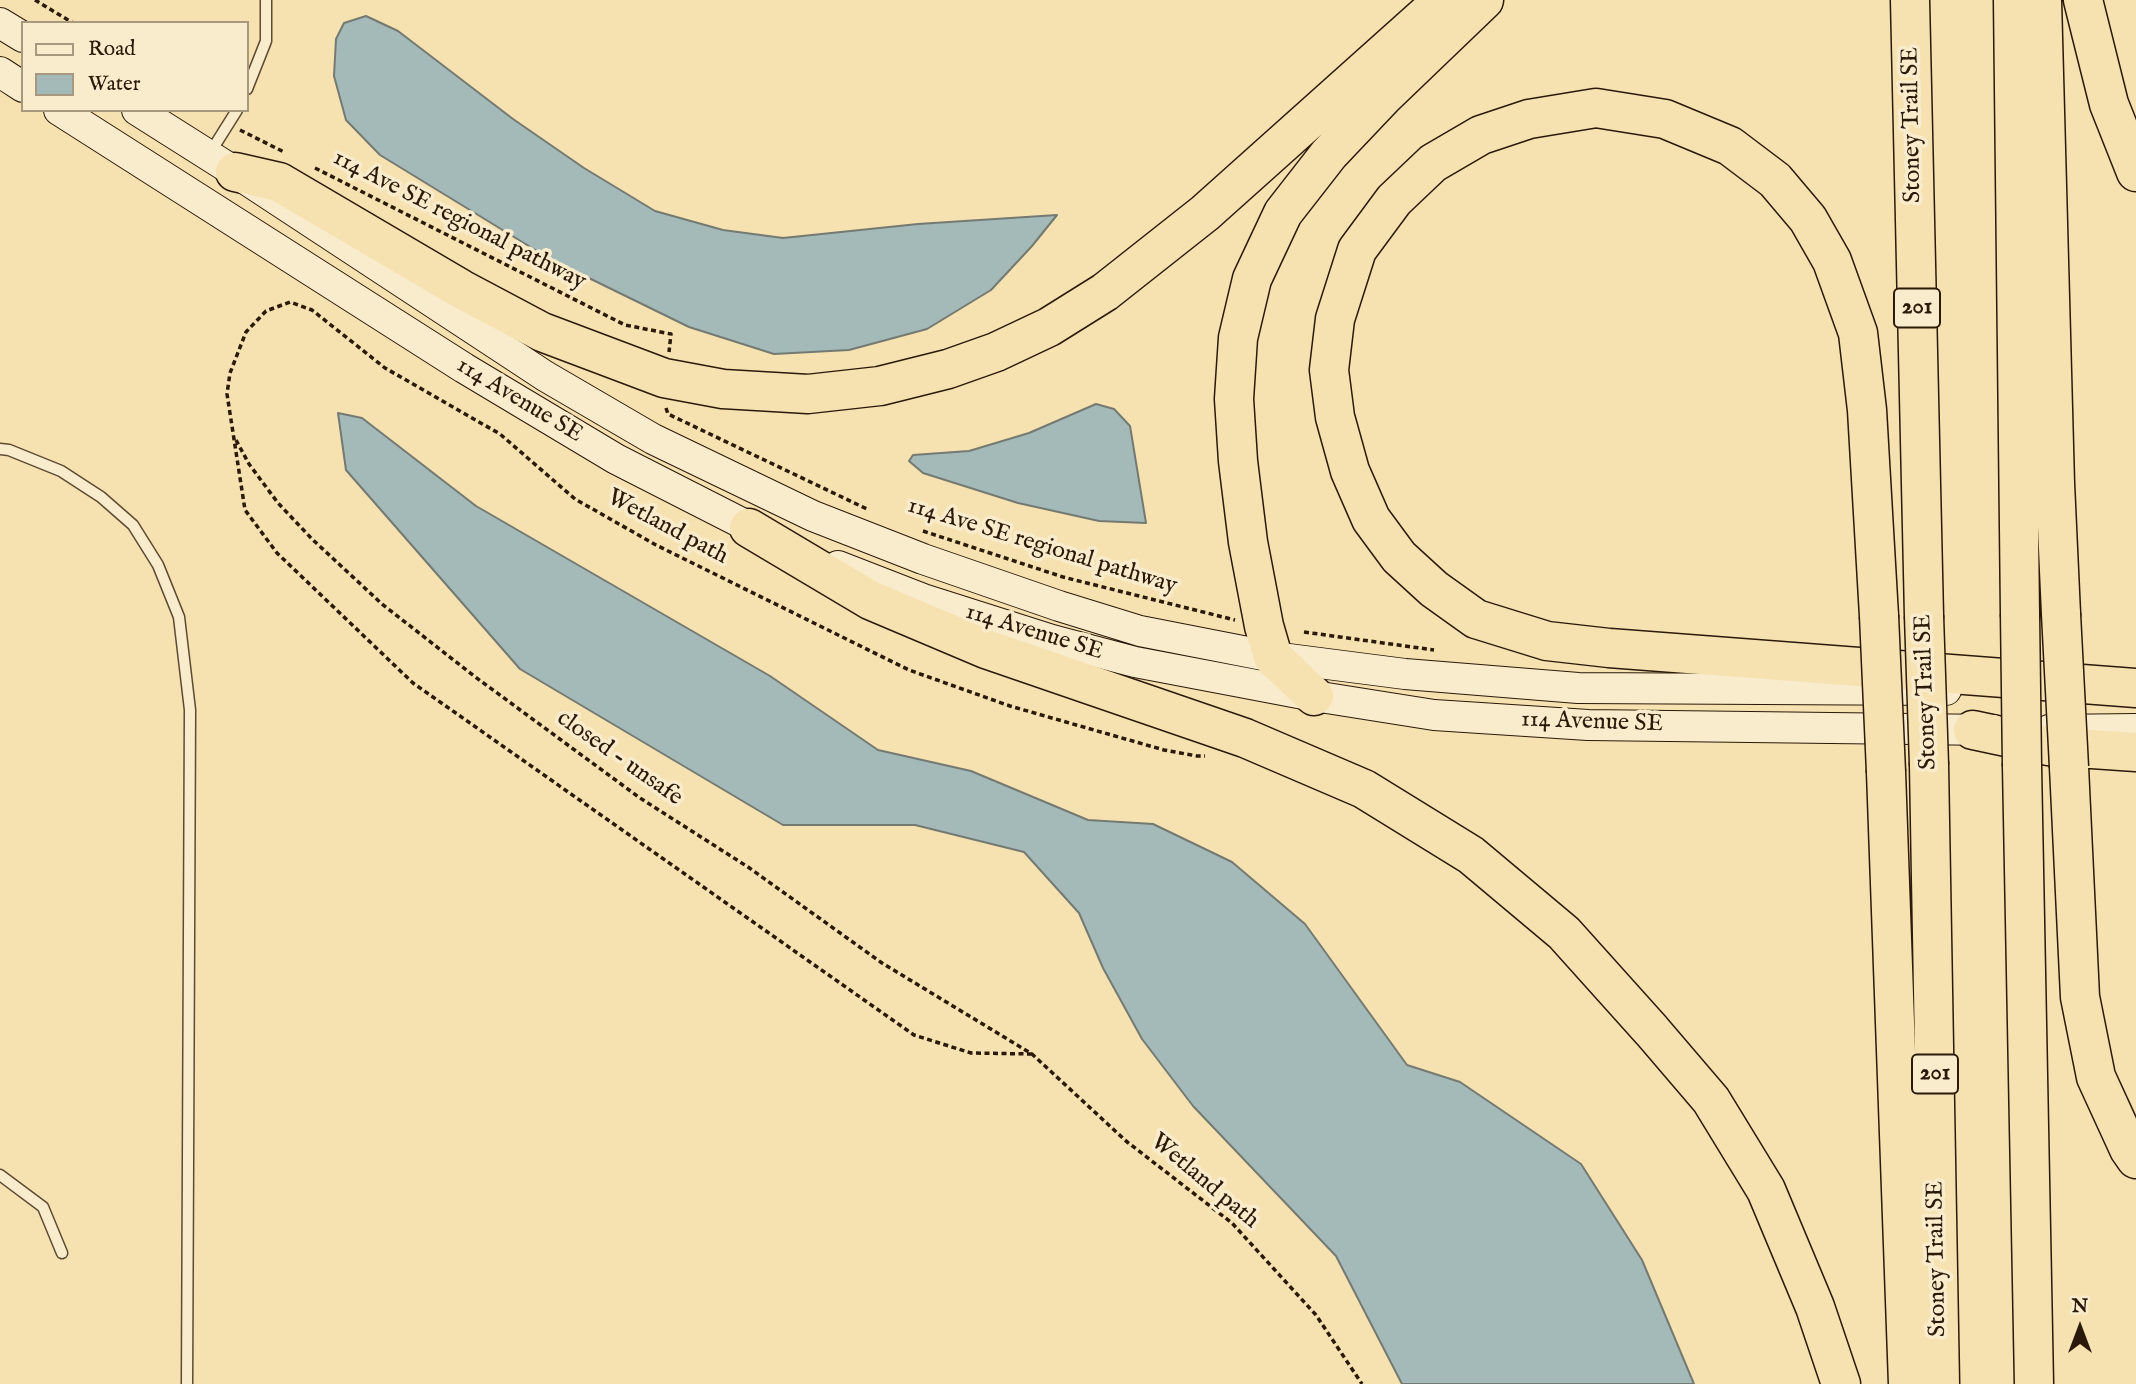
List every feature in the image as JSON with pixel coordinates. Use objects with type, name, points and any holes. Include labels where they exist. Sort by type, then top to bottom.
[{"type":"highway","points":[[222,164],[279,182],[449,282],[542,332],[664,378],[723,389],[808,394],[880,386],[948,369],[996,352],[1049,327],[1105,292],[1205,213],[1443,0]]},
{"type":"highway","points":[[1314,696],[1273,657],[1265,626],[1248,542],[1238,461],[1234,399],[1237,338],[1252,279],[1283,213],[1329,154],[1385,95],[1483,0]]},
{"type":"highway","name":"Stoney Trail SE","points":[[1910,0],[1929,765],[1940,1384]]},
{"type":"highway","points":[[2013,0],[2022,766],[2034,1384]]},
{"type":"highway","points":[[2042,0],[2055,470],[2080,996],[2096,1077],[2136,1159]]},
{"type":"highway","points":[[2083,0],[2109,104],[2136,172]]},
{"type":"highway","points":[[1908,1384],[1886,772],[1879,616],[1867,410],[1857,333],[1832,261],[1808,219],[1775,180],[1730,146],[1665,119],[1596,108],[1529,120],[1482,135],[1433,163],[1394,200],[1357,250],[1335,319],[1329,370],[1335,417],[1350,471],[1371,519],[1399,556],[1434,589],[1476,619],[1547,641],[1609,648],[2136,689]]},
{"type":"highway","points":[[749,528],[870,600],[986,649],[1245,738],[1364,789],[1471,855],[1564,933],[1711,1100],[1766,1190],[1815,1307],[1841,1384]]},
{"type":"highway","points":[[1973,730],[2048,746],[2136,752]]},
{"type":"main road","points":[[0,23],[21,36]]},
{"type":"main road","points":[[0,72],[21,86]]},
{"type":"main road","name":"114 Avenue SE","points":[[62,112],[464,368],[617,459],[749,528],[817,558],[923,599],[1052,640],[1135,662],[1314,696],[1434,715],[1588,726],[2136,729]]},
{"type":"main road","name":"114 Avenue SE","points":[[140,112],[545,376],[653,439],[813,516],[923,559],[1140,631],[1273,657],[1405,674],[1578,688],[2136,689]]},
{"type":"lane","points":[[248,86],[266,41],[266,0]]},
{"type":"lane","points":[[222,164],[230,121],[236,112]]},
{"type":"lane","points":[[0,449],[9,450],[61,471],[101,497],[133,525],[158,565],[179,617],[190,710],[187,1384]]},
{"type":"lane","points":[[0,1175],[43,1207],[62,1253]]},
{"type":"path","points":[[35,0],[70,21]]},
{"type":"path","points":[[230,121],[240,130],[290,155]]},
{"type":"path","name":"114 Ave SE regional pathway","points":[[315,168],[625,325],[671,334],[668,357]]},
{"type":"path","name":"Wetland path","points":[[1210,755],[1197,757],[1164,750],[1010,706],[909,670],[656,545],[575,499],[500,433],[385,368],[312,310],[290,302],[266,312],[246,332],[230,373],[228,394],[245,510],[277,553],[413,683],[914,1035],[971,1053],[1032,1054],[1126,1141],[1232,1223],[1316,1315],[1362,1384]]},
{"type":"path","name":"114 Ave SE regional pathway","points":[[664,403],[668,414],[878,514]]},
{"type":"path","name":"closed - unsafe","points":[[234,436],[249,464],[278,503],[312,540],[382,604],[474,676],[640,798],[748,867],[883,963],[1032,1054]]},
{"type":"path","name":"114 Ave SE regional pathway","points":[[917,529],[1063,577],[1241,622]]},
{"type":"path","points":[[1304,632],[1438,651]]},
{"type":"water","points":[[366,16],[398,31],[513,119],[584,168],[655,211],[723,230],[783,238],[918,224],[1057,215],[991,290],[927,329],[849,350],[774,354],[689,327],[550,259],[380,155],[346,120],[334,76],[336,39],[344,23]]},
{"type":"water","points":[[1096,404],[1114,409],[1130,426],[1146,523],[1099,521],[1018,503],[923,473],[909,461],[913,455],[969,451],[1029,433]]},
{"type":"water","points":[[338,413],[362,418],[476,506],[770,676],[878,750],[971,771],[1088,820],[1153,824],[1232,862],[1305,924],[1407,1065],[1460,1082],[1581,1164],[1642,1260],[1694,1384],[1402,1384],[1336,1256],[1193,1106],[1142,1039],[1103,968],[1079,913],[1024,852],[915,825],[783,825],[520,669],[346,470]]}]
